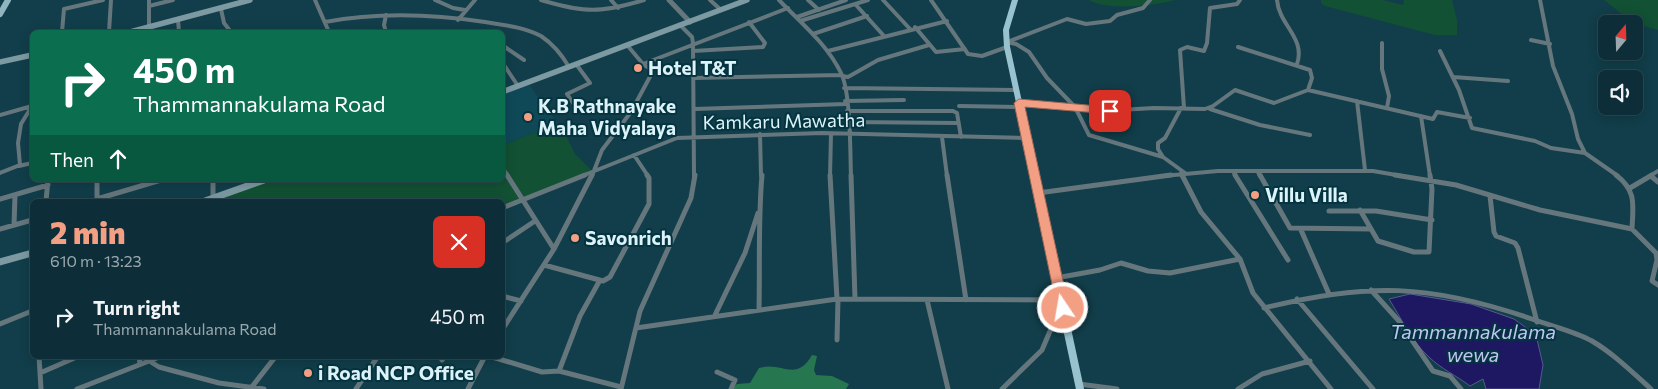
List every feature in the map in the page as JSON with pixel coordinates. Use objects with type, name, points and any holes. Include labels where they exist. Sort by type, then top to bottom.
[{"type":"highway","points":[[1015,0],[1006,30],[1006,44],[1079,386]]},
{"type":"main road","points":[[0,14],[8,0]]},
{"type":"main road","points":[[141,30],[250,0]]},
{"type":"main road","points":[[505,91],[747,0]]},
{"type":"main road","points":[[0,62],[30,55]]},
{"type":"main road","points":[[213,198],[258,182]]},
{"type":"main road","points":[[0,262],[30,254]]},
{"type":"street","points":[[62,30],[64,9],[103,0]]},
{"type":"street","points":[[109,30],[111,0]]},
{"type":"street","points":[[148,0],[149,28]]},
{"type":"street","points":[[149,6],[174,0]]},
{"type":"street","points":[[225,0],[224,23],[227,30]]},
{"type":"street","points":[[315,0],[328,30]]},
{"type":"street","points":[[435,0],[465,10]]},
{"type":"street","points":[[458,20],[475,0]]},
{"type":"street","points":[[541,0],[587,12],[602,12],[644,0]]},
{"type":"street","points":[[611,0],[618,8]]},
{"type":"street","points":[[669,0],[690,22]]},
{"type":"street","points":[[710,0],[721,10]]},
{"type":"street","points":[[779,0],[828,51],[842,76],[849,122],[855,299]]},
{"type":"street","points":[[808,0],[819,10]]},
{"type":"street","points":[[797,17],[846,0]]},
{"type":"street","points":[[800,21],[868,0]]},
{"type":"street","points":[[883,0],[910,29]]},
{"type":"street","points":[[930,0],[947,21],[968,54],[976,57],[1067,19],[1086,24],[1110,21],[1117,15],[1143,8],[1150,0]]},
{"type":"street","points":[[1240,0],[1237,4],[1210,8],[1206,48],[1204,51],[1187,47],[1180,50],[1182,108],[1164,138],[1158,143],[1158,149],[1163,157],[1183,173],[1201,212],[1240,259],[1248,283],[1264,308],[1310,361],[1331,389]]},
{"type":"street","points":[[1277,0],[1279,11],[1301,48],[1302,55],[1297,64]]},
{"type":"street","points":[[1540,0],[1554,66],[1572,114],[1578,139],[1585,153]]},
{"type":"street","points":[[856,5],[884,36]]},
{"type":"street","points":[[643,64],[692,43],[788,8]]},
{"type":"street","points":[[325,22],[360,16],[386,15],[490,23],[534,33],[553,44],[569,67]]},
{"type":"street","points":[[385,30],[384,25],[386,15]]},
{"type":"street","points":[[813,34],[867,16]]},
{"type":"street","points":[[178,20],[180,30]]},
{"type":"street","points":[[828,51],[915,27],[947,21]]},
{"type":"street","points":[[693,51],[763,47],[765,43],[749,22]]},
{"type":"street","points":[[500,359],[542,372],[559,371],[621,388],[622,376],[647,293],[691,198],[695,172],[693,51],[692,37],[680,25]]},
{"type":"street","points":[[915,27],[936,52],[965,49]]},
{"type":"street","points":[[1530,40],[1550,44]]},
{"type":"street","points":[[1382,43],[1382,69],[1389,96],[1387,108]]},
{"type":"street","points":[[1006,44],[1016,44],[1029,52],[1047,78],[1075,107],[1089,135],[1163,157]]},
{"type":"street","points":[[505,325],[554,249],[593,173],[602,150],[631,112],[652,73],[652,70],[643,64],[627,45]]},
{"type":"street","points":[[694,78],[848,77],[878,60],[929,45]]},
{"type":"street","points":[[505,47],[524,60]]},
{"type":"street","points":[[1238,47],[1297,64],[1312,74],[1312,83],[1308,90]]},
{"type":"street","points":[[1440,51],[1453,77],[1470,118],[1472,128],[1535,140],[1551,148],[1585,153],[1618,176],[1630,188],[1633,201],[1632,230]]},
{"type":"street","points":[[573,104],[567,94],[590,82],[576,64]]},
{"type":"street","points":[[505,66],[518,86]]},
{"type":"street","points":[[1453,77],[1508,82]]},
{"type":"street","points":[[844,88],[1016,90]]},
{"type":"street","points":[[1210,109],[1229,92],[1235,90],[1274,102],[1308,90],[1433,119],[1438,112],[1470,118]]},
{"type":"street","points":[[694,108],[904,100]]},
{"type":"street","points":[[1357,101],[1365,170]]},
{"type":"street","points":[[959,106],[1020,105],[1075,107],[1102,111],[1182,108],[1210,109],[1260,125],[1310,135]]},
{"type":"street","points":[[0,115],[30,108]]},
{"type":"street","points":[[19,166],[21,124],[30,110]]},
{"type":"street","points":[[847,111],[953,111],[957,113],[961,137]]},
{"type":"street","points":[[1360,210],[1370,229],[1382,244],[1428,254],[1433,201],[1421,116]]},
{"type":"street","points":[[849,122],[958,122]]},
{"type":"street","points":[[715,315],[742,262],[753,235],[759,209],[762,168],[760,134]]},
{"type":"street","name":"Kamkaru Mawatha","points":[[505,207],[677,138],[760,134],[849,134],[1027,138]]},
{"type":"street","points":[[831,134],[830,192],[837,299],[837,340]]},
{"type":"street","points":[[942,137],[960,270],[966,300]]},
{"type":"street","points":[[544,265],[600,280],[610,277],[649,204],[649,178],[634,155]]},
{"type":"street","points":[[0,173],[30,163]]},
{"type":"street","points":[[1038,193],[1183,173],[1365,170],[1430,180],[1540,210],[1632,230],[1650,245],[1656,253],[1657,260],[1652,281],[1658,285]]},
{"type":"street","points":[[1233,171],[1288,260]]},
{"type":"street","points":[[1630,188],[1658,171]]},
{"type":"street","points":[[505,172],[554,249]]},
{"type":"street","points":[[1258,172],[1287,225],[1294,230],[1370,229]]},
{"type":"street","points":[[1651,176],[1658,182]]},
{"type":"street","points":[[97,182],[97,199]]},
{"type":"street","points":[[100,199],[143,182]]},
{"type":"street","points":[[212,182],[213,198]]},
{"type":"street","points":[[0,199],[48,183],[46,199]]},
{"type":"street","points":[[14,195],[14,225]]},
{"type":"street","points":[[1490,196],[1494,232],[1496,236],[1515,243],[1518,248],[1537,322]]},
{"type":"street","points":[[759,209],[761,232],[759,310]]},
{"type":"street","points":[[1329,211],[1360,210],[1432,220]]},
{"type":"street","points":[[0,229],[30,221]]},
{"type":"street","points":[[505,241],[535,221]]},
{"type":"street","points":[[1301,230],[1329,294]]},
{"type":"street","points":[[1056,278],[1100,270],[1121,263],[1148,271],[1170,273],[1240,259]]},
{"type":"street","points":[[559,371],[580,316],[600,280]]},
{"type":"street","points":[[1264,308],[1297,299],[1371,290],[1444,294],[1537,322],[1600,345],[1651,389]]},
{"type":"street","points":[[1371,290],[1399,321],[1433,371],[1450,376],[1461,389]]},
{"type":"street","points":[[505,297],[521,301]]},
{"type":"street","points":[[636,328],[715,315],[837,299],[1061,300]]},
{"type":"street","points":[[1297,299],[1373,389]]},
{"type":"street","points":[[927,300],[948,389]]},
{"type":"street","points":[[1002,389],[1042,349],[1050,333],[1054,315],[1063,308]]},
{"type":"street","points":[[0,324],[30,313]]},
{"type":"street","points":[[39,359],[41,389]]},
{"type":"street","points":[[40,373],[72,359]]},
{"type":"street","points":[[139,359],[140,364]]},
{"type":"street","points":[[76,389],[157,359]]},
{"type":"street","points":[[251,388],[274,359]]},
{"type":"street","points":[[356,389],[376,359]]},
{"type":"street","points":[[468,389],[483,359]]},
{"type":"street","points":[[1238,389],[1262,374],[1310,361]]},
{"type":"street","points":[[152,362],[159,367],[219,383],[264,389]]},
{"type":"street","points":[[717,372],[735,380],[731,389]]},
{"type":"street","points":[[1079,386],[1117,389]]},
{"type":"shaded area","name":"K.B Rathnayake Maha Vidyalaya","points":[[527,82],[564,132],[555,128],[541,130],[505,144],[505,91]]},
{"type":"green space","points":[[1089,0],[1175,0],[1143,6],[1119,6]]},
{"type":"green space","points":[[1321,0],[1383,0],[1403,5],[1404,0],[1452,0],[1457,20],[1457,35],[1435,35],[1325,6],[1321,3]]},
{"type":"green space","points":[[1604,0],[1658,0],[1658,30],[1643,26],[1643,15],[1623,15]]},
{"type":"green space","points":[[555,128],[564,132],[575,154],[593,172],[505,208],[505,199],[211,199],[258,182],[505,182],[505,144],[541,130]]},
{"type":"green space","points":[[812,355],[817,356],[814,370],[816,375],[832,376],[849,384],[846,389],[732,389],[737,384],[750,383],[759,368],[775,367],[794,370],[806,363]]},
{"type":"water","name":"Tammannakulama wewa","points":[[1410,294],[1471,304],[1514,319],[1536,335],[1543,365],[1539,389],[1486,389],[1483,379],[1470,386],[1438,365],[1417,344],[1389,299]]},
{"type":"place","name":"Hotel T&T","points":[[638,68]]},
{"type":"place","name":"K.B Rathnayake Maha Vidyalaya","points":[[528,117]]},
{"type":"place","name":"Villu Villa","points":[[1255,195]]},
{"type":"place","name":"Savonrich","points":[[575,238]]},
{"type":"place","name":"i Road NCP Office","points":[[308,373]]},
{"type":"route","points":[[1063,308],[1019,103],[1110,111]]}]
